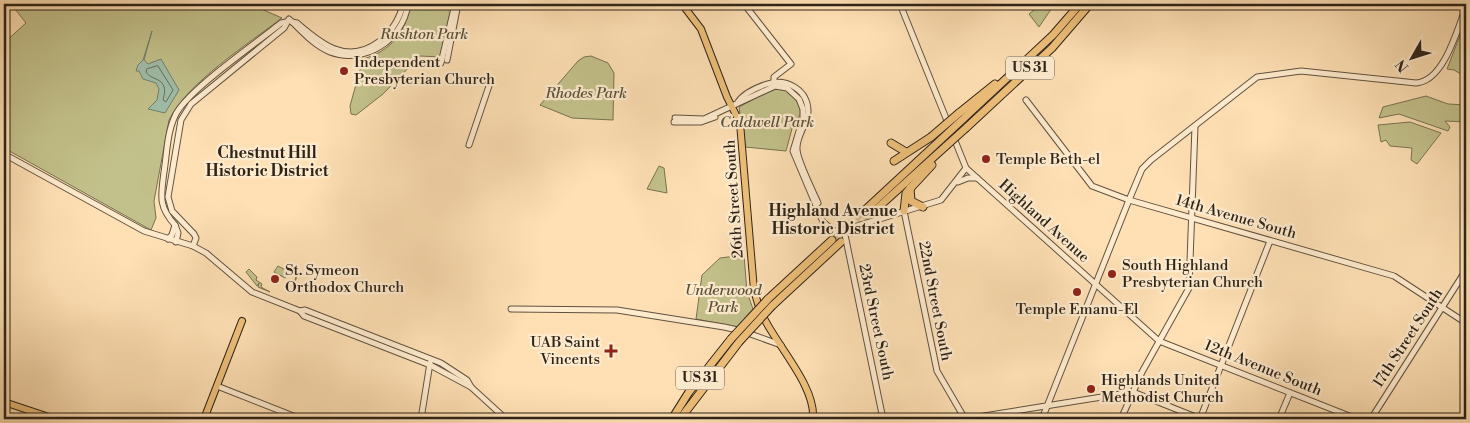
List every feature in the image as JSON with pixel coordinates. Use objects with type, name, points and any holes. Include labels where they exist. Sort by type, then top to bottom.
[{"type":"highway","name":"US 31","points":[[1080,4],[1054,35],[961,117],[869,212],[938,155],[1052,48],[1090,4]]},
{"type":"highway","points":[[894,161],[906,152],[917,148],[961,117]]},
{"type":"highway","points":[[891,143],[906,152]]},
{"type":"highway","points":[[904,211],[903,201],[910,188],[938,155]]},
{"type":"highway","points":[[910,188],[911,201],[923,207]]},
{"type":"highway","name":"US 31","points":[[672,419],[689,392],[730,339],[768,299],[832,240]]},
{"type":"highway","name":"US 31","points":[[680,419],[739,342],[772,306],[841,242]]},
{"type":"main road","name":"26th Street South","points":[[682,4],[701,29],[740,123],[754,290],[761,312],[811,397],[814,410],[813,419]]},
{"type":"main road","points":[[204,419],[242,321]]},
{"type":"main road","points":[[4,402],[55,419]]},
{"type":"street","points":[[176,242],[178,232],[175,225],[165,214],[161,200],[169,130],[175,114],[192,93],[281,23],[297,23],[336,50],[362,50],[388,34],[400,16],[403,4]]},
{"type":"street","points":[[289,22],[324,49],[338,54],[361,55],[380,47],[394,34],[404,18],[408,4]]},
{"type":"street","points":[[444,62],[456,4]]},
{"type":"street","points":[[744,4],[791,64],[774,77],[774,84]]},
{"type":"street","points":[[675,120],[704,119],[732,106],[759,87],[785,81],[799,90],[807,106],[808,113],[797,150],[826,225],[834,231],[844,230],[941,200],[966,168],[900,4]]},
{"type":"street","points":[[1042,419],[1142,169],[1168,145],[1195,126],[1252,78],[1263,75],[1310,71],[1421,83],[1439,71],[1466,7]]},
{"type":"street","points":[[193,246],[196,238],[194,234],[172,211],[168,196],[181,120],[191,104],[289,22]]},
{"type":"street","points":[[469,145],[491,80]]},
{"type":"street","name":"14th Avenue South","points":[[1026,100],[1092,186],[1129,200],[1394,276],[1466,324]]},
{"type":"street","points":[[1121,419],[1158,341],[1189,288],[1192,218],[1191,176],[1195,126]]},
{"type":"street","points":[[4,154],[144,232],[193,246],[206,253],[252,292],[300,311],[304,316],[431,362]]},
{"type":"street","name":"Highland Avenue","points":[[966,168],[1158,341]]},
{"type":"street","points":[[955,184],[964,179],[977,178]]},
{"type":"street","name":"22nd Street South","points":[[904,211],[937,371],[965,419]]},
{"type":"street","points":[[168,239],[172,235],[175,225]]},
{"type":"street","name":"23rd Street South","points":[[844,230],[883,419]]},
{"type":"street","points":[[965,419],[1133,392],[1200,419],[1270,241]]},
{"type":"street","name":"17th Street South","points":[[1371,419],[1466,270]]},
{"type":"street","points":[[511,309],[611,309],[724,327],[782,345]]},
{"type":"street","points":[[300,311],[306,310],[431,362],[471,387],[506,419]]},
{"type":"street","name":"12th Avenue South","points":[[1158,341],[1357,419]]},
{"type":"street","points":[[422,419],[431,362]]},
{"type":"street","points":[[217,386],[301,419]]},
{"type":"street","points":[[1279,419],[1290,393]]},
{"type":"green space","points":[[11,4],[250,4],[282,18],[204,78],[189,92],[169,120],[154,201],[156,218],[151,230],[4,148],[4,43],[26,23]]},
{"type":"green space","name":"Rushton Park","points":[[410,4],[452,4],[441,57],[420,56],[383,94],[356,115],[351,114],[350,106],[363,59],[382,51],[396,39],[405,23]]},
{"type":"green space","points":[[1042,4],[1054,5],[1039,27],[1029,14]]},
{"type":"green space","points":[[1466,20],[1466,77],[1454,70],[1447,69]]},
{"type":"green space","name":"Rhodes Park","points":[[591,56],[608,63],[614,73],[613,120],[572,118],[540,105],[578,61],[584,57]]},
{"type":"green space","name":"Caldwell Park","points":[[780,88],[788,91],[794,97],[799,105],[801,114],[793,125],[786,151],[745,147],[739,107],[767,92]]},
{"type":"green space","points":[[1426,96],[1448,104],[1466,105],[1466,122],[1445,121],[1450,127],[1448,131],[1399,114],[1379,118],[1383,107]]},
{"type":"green space","points":[[1410,122],[1441,133],[1417,164],[1411,160],[1412,148],[1390,146],[1386,140],[1381,142],[1378,125]]},
{"type":"green space","points":[[659,166],[664,168],[667,193],[647,189]]},
{"type":"green space","name":"Underwood Park","points":[[744,255],[747,292],[753,309],[737,327],[696,319],[702,275],[720,258]]},
{"type":"green space","points":[[278,266],[297,276],[294,285],[296,276],[288,273],[285,278],[274,272]]},
{"type":"green space","points":[[249,269],[257,277],[256,280],[262,284],[261,287],[270,292],[258,287],[259,283],[257,286],[246,272]]},
{"type":"green space","points":[[1041,413],[1039,419],[992,419]]},
{"type":"water","points":[[152,31],[144,60],[148,64],[161,59],[179,90],[165,113],[148,109],[157,100],[159,89],[156,83],[143,79],[139,71],[136,71],[138,65],[143,60]]},
{"type":"waterway","points":[[556,419],[559,417],[562,419]]},
{"type":"tunnel","points":[[832,240],[865,210]]},
{"type":"tunnel","points":[[842,242],[872,213]]},
{"type":"place","name":"Independent Presbyterian Church","points":[[344,71]]},
{"type":"place","name":"Temple Beth-el","points":[[986,159]]},
{"type":"place","name":"South Highland Presbyterian Church","points":[[1112,274]]},
{"type":"place","name":"St. Symeon Orthodox Church","points":[[275,279]]},
{"type":"place","name":"Temple Emanu-El","points":[[1077,292]]},
{"type":"place","name":"UAB Saint Vincents","points":[[611,351]]},
{"type":"place","name":"Highlands United Methodist Church","points":[[1091,389]]},
{"type":"district","name":"Chestnut Hill Historic District","points":[[267,162]]},
{"type":"district","name":"Highland Avenue Historic District","points":[[833,220]]}]
